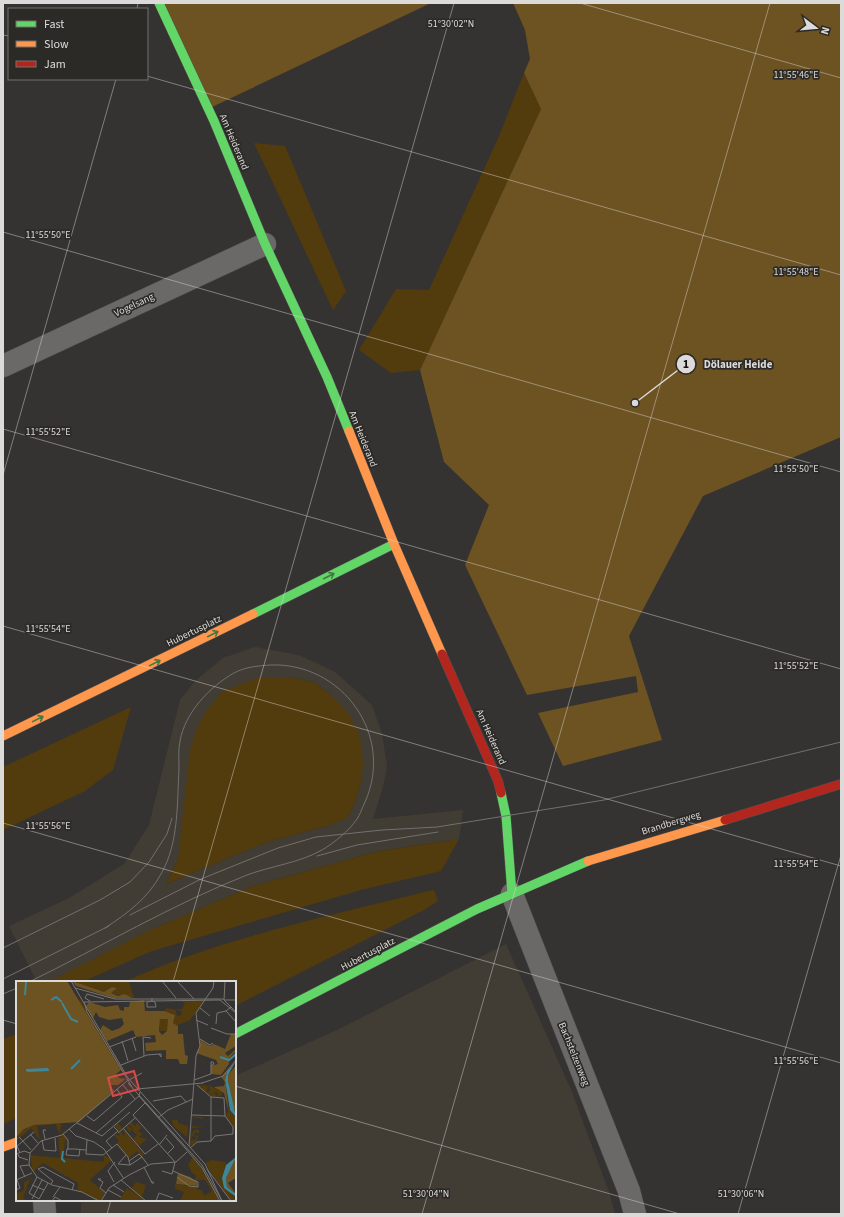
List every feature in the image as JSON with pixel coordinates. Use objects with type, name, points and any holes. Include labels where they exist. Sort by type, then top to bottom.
[{"type":"street","name":"Am Heiderand","points":[[159,3],[214,121],[265,244],[326,377],[394,544],[498,781],[506,816],[512,894]]},
{"type":"street","name":"Vogelsang","points":[[3,366],[265,244]]},
{"type":"street","name":"Hubertusplatz","points":[[3,736],[178,652],[394,544]]},
{"type":"street","name":"Brandbergweg","points":[[512,894],[583,863],[841,784]]},
{"type":"street","name":"Hubertusplatz","points":[[236,1033],[477,909],[512,894]]},
{"type":"street","name":"Bachstelzenweg","points":[[512,894],[626,1184],[635,1214]]},
{"type":"street","points":[[3,1147],[16,1142]]},
{"type":"street","points":[[44,1201],[45,1214]]},
{"type":"shaded area","points":[[161,3],[431,3],[210,108]]},
{"type":"shaded area","points":[[513,3],[841,3],[841,437],[703,496],[629,636],[662,740],[563,766],[538,713],[638,692],[636,676],[527,695],[465,565],[489,505],[444,462],[420,370],[541,109],[524,73],[530,59],[525,30]]},
{"type":"shaded area","points":[[524,73],[541,109],[420,370],[391,373],[359,350],[396,289],[429,290],[499,136]]},
{"type":"shaded area","points":[[254,143],[285,146],[346,291],[333,310]]},
{"type":"shaded area","points":[[255,647],[299,655],[335,672],[372,705],[382,734],[387,766],[383,787],[373,819],[463,810],[459,839],[379,851],[253,886],[148,931],[52,981],[36,981],[9,926],[69,898],[124,864],[149,825],[180,700],[195,681],[223,658]],"holes":[[[288,677],[314,682],[333,697],[361,782],[354,805],[347,818],[327,826],[267,842],[166,884],[178,859],[181,840]]]},
{"type":"shaded area","points":[[260,677],[288,677],[314,682],[333,697],[349,714],[360,736],[363,765],[361,782],[354,805],[347,818],[327,826],[267,842],[166,884],[178,859],[190,750],[197,728],[206,711],[223,691]]},
{"type":"shaded area","points":[[131,707],[113,770],[85,791],[3,830],[3,767]]},
{"type":"shaded area","points":[[459,839],[441,871],[361,890],[152,951],[84,981],[51,981],[148,931],[253,886],[379,851]]},
{"type":"shaded area","points":[[434,890],[438,901],[424,910],[236,1005],[236,981],[126,981],[198,953],[235,941]]},
{"type":"shaded area","points":[[506,944],[572,1092],[609,1192],[615,1214],[81,1214],[81,1201],[236,1201],[236,1076],[339,1029]]},
{"type":"shaded area","points":[[16,1034],[16,1118],[3,1124],[3,1039]]},
{"type":"tram line","points":[[31,981],[191,899],[247,875],[304,858],[322,850],[346,832],[358,817],[365,802],[372,777],[373,752],[367,728],[356,707],[340,689],[319,676],[296,667],[270,665],[242,669],[225,679],[207,693],[187,721],[180,741],[176,823],[167,862],[156,883],[144,898],[122,917],[105,928]]},
{"type":"tram line","points":[[130,915],[201,879],[278,848],[316,837],[382,830],[437,827],[604,800],[841,742]]},
{"type":"tram line","points":[[3,948],[100,900],[130,882],[149,862],[167,834],[172,818]]},
{"type":"tram line","points":[[317,856],[357,845],[438,832]]},
{"type":"tram line","points":[[3,979],[109,926]]},
{"type":"tram line","points":[[3,994],[16,988]]},
{"type":"traffic: fast","points":[[159,3],[214,121],[265,244],[327,377],[349,431]]},
{"type":"traffic: fast","points":[[253,614],[394,544]]},
{"type":"traffic: fast","points":[[501,793],[506,816],[512,894]]},
{"type":"traffic: fast","points":[[236,1033],[477,909],[588,861]]},
{"type":"traffic: slow","points":[[349,431],[394,544],[442,654]]},
{"type":"traffic: slow","points":[[3,736],[253,614]]},
{"type":"traffic: slow","points":[[588,861],[725,820]]},
{"type":"traffic: slow","points":[[3,1147],[16,1142]]},
{"type":"traffic: jam","points":[[442,654],[498,781],[501,793]]},
{"type":"traffic: jam","points":[[725,820],[841,784]]},
{"type":"place","name":"Dölauer Heide","points":[[635,403]]}]
